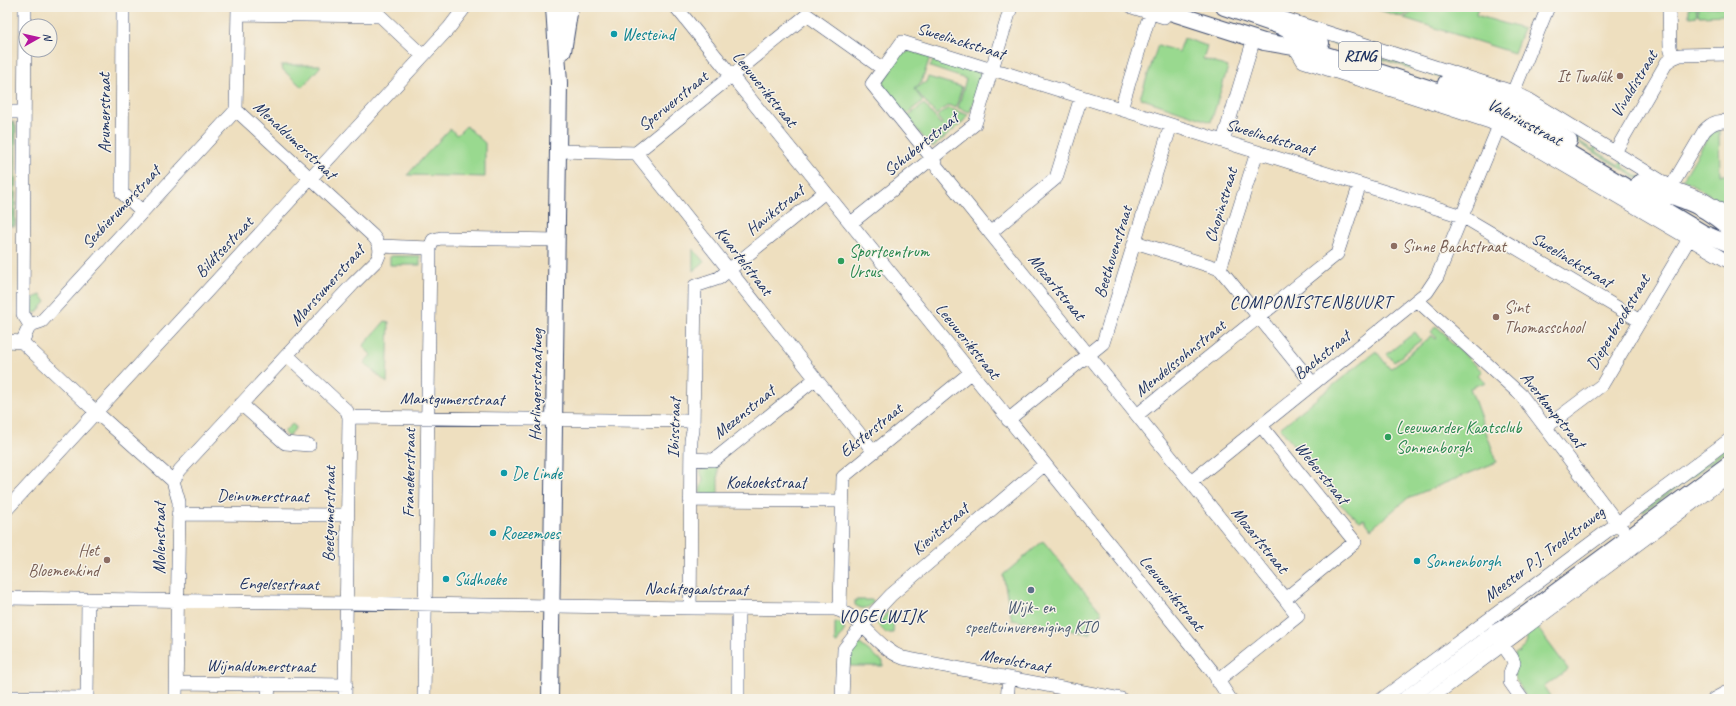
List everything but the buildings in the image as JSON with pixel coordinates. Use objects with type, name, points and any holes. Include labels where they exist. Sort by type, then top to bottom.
[{"type":"main road","name":"Harlingerstraatweg","points":[[550,699],[559,71],[554,7]]},
{"type":"main road","name":"Harlingerstraatweg","points":[[559,71],[570,7]]},
{"type":"main road","name":"Valeriusstraat","points":[[1224,7],[1264,20],[1312,40],[1454,86],[1507,96],[1525,108],[1547,117],[1564,138],[1641,184],[1655,191],[1687,199],[1729,228]]},
{"type":"main road","name":"Valeriusstraat","points":[[1152,9],[1256,41],[1294,46],[1485,106],[1517,122],[1670,212],[1710,243],[1729,244]]},
{"type":"main road","points":[[1256,41],[1265,35],[1268,27],[1264,20]]},
{"type":"main road","name":"Valeriusstraat","points":[[1485,106],[1483,102],[1486,97],[1491,95],[1507,96]]},
{"type":"main road","name":"Valeriusstraat","points":[[1670,212],[1689,215],[1692,213],[1692,206],[1687,199]]},
{"type":"main road","name":"Meester P.J. Troelstraweg","points":[[1406,699],[1499,639],[1522,617],[1729,452]]},
{"type":"main road","name":"Meester P.J. Troelstraweg","points":[[1626,535],[1729,464]]},
{"type":"street","points":[[7,341],[22,342],[30,325],[23,314],[25,7]]},
{"type":"street","name":"Arumerstraat","points":[[123,7],[122,193],[142,211]]},
{"type":"street","name":"Bildtsestraat","points":[[7,509],[449,28],[465,7]]},
{"type":"street","name":"Leeuwerikstraat","points":[[676,7],[1212,671],[1227,698]]},
{"type":"street","name":"Schubertstraat","points":[[851,223],[975,124],[1011,7]]},
{"type":"street","name":"Valeriusstraat","points":[[1132,7],[1152,9]]},
{"type":"street","name":"Valeriusstraat","points":[[1248,7],[1507,96]]},
{"type":"street","points":[[1507,96],[1548,7]]},
{"type":"street","name":"Vivaldistraat","points":[[1615,152],[1667,62],[1673,58],[1670,47],[1669,7]]},
{"type":"street","points":[[1121,109],[1152,9]]},
{"type":"street","points":[[238,11],[376,11],[423,56]]},
{"type":"street","name":"Menaldumerstraat","points":[[238,11],[236,110],[373,236],[380,246]]},
{"type":"street","points":[[807,11],[883,69]]},
{"type":"street","name":"Sperwerstraat","points":[[636,153],[722,85],[731,75],[807,11]]},
{"type":"street","points":[[1223,141],[1256,41]]},
{"type":"street","name":"Sweelinckstraat","points":[[883,69],[902,42],[1462,216],[1640,321]]},
{"type":"street","name":"Valeriusstraat","points":[[1294,46],[1304,62],[1479,117],[1499,126],[1689,238],[1710,243],[1729,262]]},
{"type":"street","points":[[1673,58],[1680,56],[1729,54]]},
{"type":"street","name":"Mozartstraat","points":[[883,69],[872,84],[1298,616],[1217,681]]},
{"type":"street","points":[[990,233],[1056,178],[1081,97]]},
{"type":"street","name":"Sexbierumerstraat","points":[[30,325],[42,321],[236,110]]},
{"type":"street","points":[[7,112],[24,112]]},
{"type":"street","name":"Valeriusstraat","points":[[1547,117],[1615,152],[1687,199],[1703,199],[1729,215]]},
{"type":"street","points":[[1670,187],[1707,128],[1717,122],[1729,121]]},
{"type":"street","name":"Beethovenstraat","points":[[1008,420],[1103,343],[1171,125]]},
{"type":"street","name":"Bachstraat","points":[[1191,482],[1262,427],[1313,384],[1418,301],[1427,292],[1438,277],[1499,126]]},
{"type":"street","points":[[558,151],[636,153]]},
{"type":"street","name":"Chopinstraat","points":[[1220,269],[1257,152]]},
{"type":"street","name":"Kwartelstraat","points":[[636,153],[874,452]]},
{"type":"street","name":"Mendelssohnstraat","points":[[1137,415],[1337,254],[1360,184]]},
{"type":"street","name":"Havikstraat","points":[[729,270],[825,192]]},
{"type":"street","points":[[430,248],[434,240],[441,238],[557,240]]},
{"type":"street","name":"Diepenbrockstraat","points":[[1546,427],[1602,385],[1689,238]]},
{"type":"street","points":[[1135,242],[1220,269],[1313,384]]},
{"type":"street","name":"Marssumerstraat","points":[[173,481],[180,470],[365,271],[377,260],[380,246],[430,248]]},
{"type":"street","name":"Franekerstraat","points":[[424,699],[430,248]]},
{"type":"street","name":"Ibisstraat","points":[[690,608],[692,524],[690,500],[695,286],[719,278],[729,270]]},
{"type":"street","name":"Averkampstraat","points":[[1418,301],[1521,395],[1626,535]]},
{"type":"street","name":"Molenstraat","points":[[22,342],[96,412],[173,481],[178,495],[176,699]]},
{"type":"street","points":[[287,355],[347,411],[349,417]]},
{"type":"street","name":"Eksterstraat","points":[[840,610],[842,477],[970,373]]},
{"type":"street","name":"Mezenstraat","points":[[691,460],[714,460],[815,379]]},
{"type":"street","points":[[241,404],[285,444],[309,445]]},
{"type":"street","name":"Mantgumerstraat","points":[[349,417],[693,421]]},
{"type":"street","name":"Beetgumerstraat","points":[[345,699],[349,417]]},
{"type":"street","name":"Weberstraat","points":[[1262,427],[1355,542],[1285,599]]},
{"type":"street","name":"Meester P.J. Troelstraweg","points":[[1626,535],[1729,440]]},
{"type":"street","name":"Kievitstraat","points":[[842,699],[844,652],[846,645],[862,626],[891,595],[1045,464]]},
{"type":"street","name":"Meester P.J. Troelstraweg","points":[[1382,699],[1626,535],[1729,476]]},
{"type":"street","name":"Koekoekstraat","points":[[690,500],[842,501]]},
{"type":"street","name":"Deinumerstraat","points":[[178,514],[347,515]]},
{"type":"street","name":"Engelsestraat","points":[[7,598],[551,605]]},
{"type":"street","points":[[7,697],[87,699],[88,599]]},
{"type":"street","name":"Nachtegaalstraat","points":[[551,605],[840,610]]},
{"type":"street","points":[[738,608],[738,699]]},
{"type":"street","name":"Merelstraat","points":[[840,610],[862,626],[888,651],[903,658],[1121,699]]},
{"type":"street","points":[[1499,639],[1514,661],[1509,678],[1510,682],[1522,699]]},
{"type":"street","name":"Meester P.J. Troelstraweg","points":[[1430,699],[1499,639]]},
{"type":"street","points":[[1007,699],[1009,678]]},
{"type":"street","name":"Wijnaldumerstraat","points":[[176,683],[346,685]]},
{"type":"street","points":[[268,699],[269,684]]},
{"type":"street","points":[[1714,699],[1729,691]]},
{"type":"green space","points":[[1369,7],[1417,7],[1402,17]]},
{"type":"green space","points":[[1420,7],[1478,7],[1476,15],[1523,29],[1514,53],[1404,18]]},
{"type":"green space","points":[[1689,7],[1696,7],[1697,16],[1689,17]]},
{"type":"green space","points":[[1698,7],[1729,7],[1729,15],[1698,16]]},
{"type":"green space","points":[[1311,37],[1346,46],[1347,43],[1351,44],[1350,47],[1375,55],[1376,52],[1380,53],[1379,57],[1405,65],[1406,61],[1410,62],[1409,66],[1434,74],[1436,71],[1438,75],[1456,81],[1451,81]]},
{"type":"green space","points":[[1184,38],[1207,46],[1203,59],[1228,67],[1211,122],[1140,98],[1158,45],[1179,52]]},
{"type":"green space","points":[[910,51],[930,57],[921,83],[914,89],[923,101],[905,115],[885,90],[883,82],[900,55]]},
{"type":"green space","points":[[934,58],[978,72],[982,75],[970,112],[958,108],[966,79],[930,67]]},
{"type":"green space","points":[[281,65],[320,65],[320,67],[302,87],[283,70]]},
{"type":"green space","points":[[928,77],[962,87],[956,108],[948,105],[936,115],[915,89],[926,82]]},
{"type":"green space","points":[[924,104],[941,125],[942,123],[937,117],[948,108],[968,115],[962,123],[933,147],[907,117]]},
{"type":"green space","points":[[7,120],[14,122],[16,127],[15,226],[9,226],[9,127],[7,127]]},
{"type":"green space","points":[[466,126],[485,143],[485,177],[408,175],[450,129],[457,135]]},
{"type":"green space","points":[[7,127],[9,127],[9,226],[7,226]]},
{"type":"green space","points":[[1719,130],[1720,175],[1729,175],[1729,206],[1683,179],[1708,137],[1713,132]]},
{"type":"green space","points":[[1576,135],[1579,137],[1577,140],[1593,150],[1595,146],[1598,148],[1596,151],[1619,165],[1621,162],[1624,164],[1623,167],[1641,178],[1644,182],[1567,136],[1574,138]]},
{"type":"green space","points":[[693,249],[704,262],[693,271]]},
{"type":"green space","points":[[390,256],[420,256],[420,265],[390,265]]},
{"type":"green space","points":[[41,295],[46,302],[37,312],[34,313],[32,311],[33,298]]},
{"type":"green space","points":[[385,321],[389,322],[387,383],[364,363],[371,355],[363,346]]},
{"type":"green space","name":"Leeuwarder Kaatsclub Sonnenborgh","points":[[1436,326],[1448,337],[1447,339],[1482,371],[1478,375],[1486,382],[1470,388],[1497,462],[1408,498],[1371,529],[1364,519],[1360,521],[1341,505],[1280,428],[1376,351],[1390,369],[1427,340],[1431,335],[1436,339],[1437,338],[1431,332]]},
{"type":"green space","points":[[1415,332],[1421,340],[1394,362],[1387,354]]},
{"type":"green space","points":[[292,424],[296,427],[289,437],[284,432]]},
{"type":"green space","points":[[1729,445],[1729,449],[1644,512],[1642,511]]},
{"type":"green space","points":[[708,465],[711,468],[714,465],[718,466],[718,493],[711,497],[708,493],[704,496],[700,492],[703,479],[700,471]]},
{"type":"green space","points":[[1043,541],[1102,613],[1092,621],[1090,634],[1012,620],[1003,575]]},
{"type":"green space","points":[[855,600],[873,600],[873,603],[867,608],[860,608],[855,605]]},
{"type":"green space","points":[[888,612],[894,612],[893,633],[886,633],[877,624]]},
{"type":"green space","points":[[835,622],[840,623],[845,629],[837,643],[835,643]]},
{"type":"green space","points":[[1537,627],[1568,669],[1544,687],[1550,696],[1546,699],[1527,699],[1514,676],[1515,654],[1518,652],[1520,653],[1519,651],[1526,643],[1526,636]]},
{"type":"green space","points":[[860,644],[883,662],[883,666],[850,666],[852,654],[855,648]]},
{"type":"place","name":"Westeind","points":[[614,34]]},
{"type":"place","name":"It Twalûk","points":[[1620,76]]},
{"type":"place","name":"Sinne Bachstraat","points":[[1394,246]]},
{"type":"place","name":"Sportcentrum Ursus","points":[[841,261]]},
{"type":"place","name":"Sint Thomasschool","points":[[1496,317]]},
{"type":"place","name":"Leeuwarder Kaatsclub Sonnenborgh","points":[[1388,437]]},
{"type":"place","name":"De Linde","points":[[504,473]]},
{"type":"place","name":"Roezemoes","points":[[493,533]]},
{"type":"place","name":"Het Bloemenkind","points":[[107,560]]},
{"type":"place","name":"Sonnenborgh","points":[[1417,561]]},
{"type":"place","name":"Súdhoeke","points":[[446,579]]},
{"type":"place","name":"Wijk- en speeltuinvereniging KIO","points":[[1031,590]]},
{"type":"district","name":"COMPONISTENBUURT","points":[[1311,302]]},
{"type":"district","name":"VOGELWIJK","points":[[882,616]]}]
